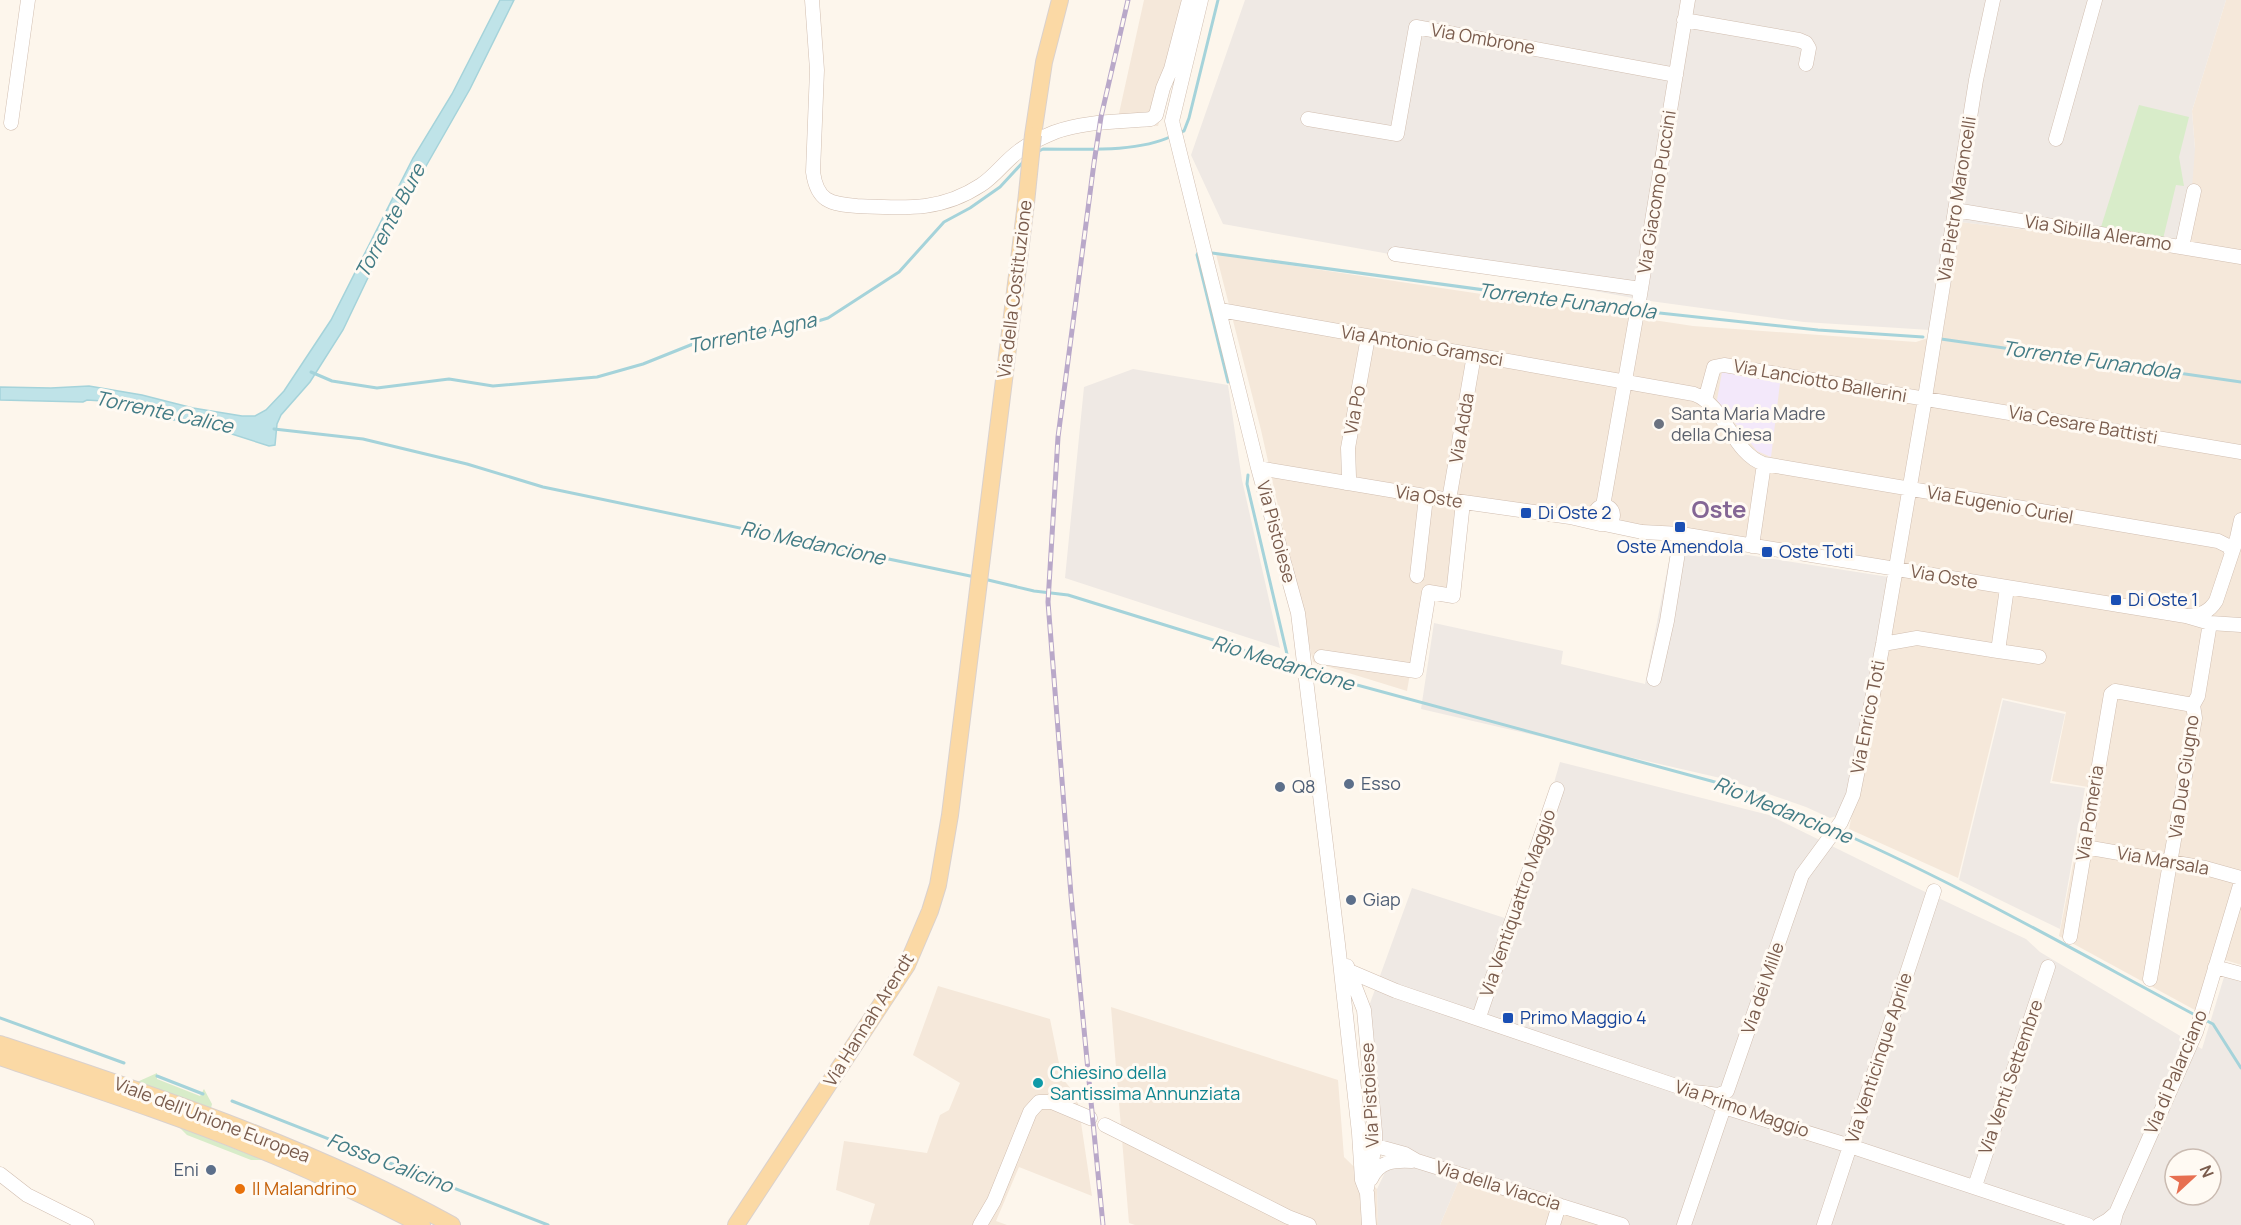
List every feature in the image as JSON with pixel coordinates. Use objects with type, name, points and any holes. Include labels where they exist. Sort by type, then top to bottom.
[{"type":"main road","name":"Via della Costituzione","points":[[980,573],[1033,135],[1044,62],[1060,0]]},
{"type":"main road","name":"Via Hannah Arendt","points":[[736,1225],[907,965],[923,928],[938,885],[944,855],[980,573]]},
{"type":"main road","name":"Viale dell'Unione Europea","points":[[0,1044],[237,1126],[305,1154],[452,1225]]},
{"type":"main road","name":"Viale dell'Unione Europea","points":[[0,1057],[252,1146],[422,1225]]},
{"type":"street","points":[[11,123],[28,0]]},
{"type":"street","points":[[812,0],[818,70],[814,185],[818,193],[838,205],[902,208],[926,207],[955,198],[982,185],[1019,151],[1058,131],[1093,123],[1150,119],[1156,115],[1163,88],[1172,69],[1189,0]]},
{"type":"street","name":"Via Pistoiese","points":[[1201,0],[1174,106],[1173,126],[1258,468],[1298,613],[1369,1225]]},
{"type":"street","name":"Via Giacomo Puccini","points":[[1602,524],[1596,520],[1594,514],[1597,509],[1607,509],[1625,382],[1688,0]]},
{"type":"street","name":"Via Pietro Maroncelli","points":[[1909,489],[1982,47],[1993,0]]},
{"type":"street","points":[[2056,139],[2095,0]]},
{"type":"street","points":[[1684,20],[1799,40],[1806,43],[1809,48],[1806,64]]},
{"type":"street","name":"Via Ombrone","points":[[1308,119],[1397,134],[1416,27],[1676,75]]},
{"type":"street","points":[[2182,247],[2194,191]]},
{"type":"street","name":"Via Sibilla Aleramo","points":[[1955,210],[2241,257]]},
{"type":"street","points":[[1395,254],[1641,292]]},
{"type":"street","name":"Via Antonio Gramsci","points":[[1220,310],[1687,392],[1705,400]]},
{"type":"street","name":"Via Po","points":[[1346,483],[1348,448],[1368,337]]},
{"type":"street","name":"Via Adda","points":[[1321,657],[1416,671],[1429,592],[1453,596],[1456,501],[1474,355]]},
{"type":"street","name":"Via Lanciotto Ballerini","points":[[1705,400],[1714,367],[1724,365],[1925,399]]},
{"type":"street","name":"Via Cesare Battisti","points":[[1925,399],[2241,452]]},
{"type":"street","points":[[1705,400],[1750,457],[1764,464],[1752,546]]},
{"type":"street","name":"Via Eugenio Curiel","points":[[1764,464],[2218,541],[2228,546],[2232,552]]},
{"type":"street","name":"Via Oste","points":[[1258,468],[1548,514],[1642,532],[1655,531]]},
{"type":"street","name":"Via Enrico Toti","points":[[1815,855],[1842,822],[1854,788],[1883,644],[1909,489]]},
{"type":"street","points":[[1416,576],[1426,496]]},
{"type":"street","name":"Via Oste","points":[[1607,509],[1623,522],[1655,531],[2186,616],[2210,623],[2236,624]]},
{"type":"street","points":[[2186,616],[2204,613],[2211,609],[2216,601],[2239,534],[2241,519]]},
{"type":"street","points":[[1654,679],[1667,621],[1681,534]]},
{"type":"street","points":[[1998,651],[2007,588]]},
{"type":"street","name":"Via Oste","points":[[2216,601],[2220,617],[2236,624]]},
{"type":"street","name":"Via Due Giugno","points":[[2150,979],[2195,718],[2193,705],[2198,696],[2210,623]]},
{"type":"street","points":[[1883,644],[1917,638],[2039,657]]},
{"type":"street","name":"Via Pomeria","points":[[2070,937],[2110,697],[2115,691],[2193,705]]},
{"type":"street","name":"Via Ventiquattro Maggio","points":[[1479,1017],[1557,789]]},
{"type":"street","name":"Via Marsala","points":[[2085,847],[2221,872],[2241,880]]},
{"type":"street","name":"Via dei Mille","points":[[1694,1092],[1719,1095],[1727,1091],[1802,875],[1815,855]]},
{"type":"street","name":"Via di Palarciano","points":[[2115,1219],[2196,1032],[2241,880]]},
{"type":"street","name":"Via Venticinque Aprile","points":[[1824,1225],[1934,891]]},
{"type":"street","name":"Via Pistoiese","points":[[1338,944],[1364,1010],[1375,1145],[1366,1193]]},
{"type":"street","name":"Via Venti Settembre","points":[[1975,1186],[2048,967]]},
{"type":"street","points":[[2216,967],[2241,974]]},
{"type":"street","name":"Via Primo Maggio","points":[[1349,971],[1389,986],[1396,991],[1479,1017],[1694,1092],[1724,1107],[1975,1186],[2088,1225]]},
{"type":"street","name":"Via Primo Maggio","points":[[1358,998],[1365,992],[1396,991]]},
{"type":"street","points":[[1345,1009],[1350,1001],[1358,998]]},
{"type":"street","points":[[980,1225],[994,1201],[1030,1112],[1039,1102],[1052,1102],[1090,1118]]},
{"type":"street","points":[[1684,1225],[1724,1107]]},
{"type":"street","points":[[1105,1125],[1287,1221],[1309,1225]]},
{"type":"street","points":[[1359,1133],[1365,1143],[1375,1145]]},
{"type":"street","name":"Via della Viaccia","points":[[1375,1145],[1405,1154],[1417,1161],[1622,1225]]},
{"type":"street","points":[[1366,1193],[1374,1173],[1383,1164],[1396,1160],[1417,1161]]},
{"type":"street","points":[[0,1174],[27,1195],[87,1225]]},
{"type":"street","points":[[1553,1225],[1559,1205]]},
{"type":"street","points":[[2099,1225],[2115,1219]]},
{"type":"shaded area","points":[[1144,0],[1194,0],[1158,126],[1116,127]]},
{"type":"shaded area","points":[[1245,0],[2226,0],[2192,111],[2195,149],[2187,254],[2098,238],[1960,222],[1947,225],[1930,330],[1804,322],[1650,301],[1223,224],[1191,155]]},
{"type":"shaded area","points":[[2226,0],[2241,0],[2241,965],[2222,959],[2204,1015],[2059,936],[2088,787],[2052,781],[2066,712],[2002,698],[1958,878],[1849,829],[1901,574],[1462,501],[1452,595],[1423,599],[1407,691],[1313,662],[1261,430],[1216,254],[1693,326],[1916,342],[1943,333],[1960,222],[2098,238],[2195,149],[2192,111]]},
{"type":"shaded area","points":[[1133,369],[1228,385],[1242,480],[1280,648],[1065,578],[1084,387]]},
{"type":"shaded area","points":[[1722,372],[1780,383],[1771,457],[1757,451],[1717,400]]},
{"type":"shaded area","points":[[1672,545],[1889,577],[1849,798],[1842,814],[1830,818],[1806,807],[1729,780],[1421,709],[1434,623],[1563,651],[1561,664],[1645,684]]},
{"type":"shaded area","points":[[2003,700],[2065,714],[2050,783],[2085,788],[2060,929],[1959,880]]},
{"type":"shaded area","points":[[1560,762],[1769,815],[2026,939],[2040,952],[2202,1049],[2224,977],[2241,982],[2241,1225],[1622,1225],[1461,1175],[1440,1225],[1378,1225],[1377,1189],[1388,1166],[1381,1138],[1369,1006],[1412,888],[1514,921]]},
{"type":"shaded area","points":[[938,986],[1050,1019],[1062,1078],[1077,1096],[1092,1196],[1019,1167],[996,1221],[1007,1225],[869,1225],[875,1204],[836,1190],[844,1141],[927,1153],[940,1115],[949,1110],[960,1083],[913,1055]]},
{"type":"shaded area","points":[[1111,1007],[1338,1080],[1344,1157],[1377,1189],[1378,1225],[1135,1225],[1129,1223]]},
{"type":"shaded area","points":[[1461,1175],[1622,1225],[1440,1225]]},
{"type":"green space","points":[[2139,105],[2189,117],[2179,157],[2184,186],[2176,185],[2163,239],[2101,227]]},
{"type":"green space","points":[[157,1073],[157,1079],[200,1096],[204,1089],[212,1104],[211,1108],[137,1082]]},
{"type":"green space","points":[[180,1128],[263,1160],[251,1160],[187,1135]]},
{"type":"water","points":[[500,0],[514,0],[470,89],[397,217],[343,330],[310,382],[281,415],[277,424],[275,445],[269,446],[210,427],[177,420],[164,420],[118,402],[0,400],[0,387],[89,386],[242,416],[255,416],[266,410],[284,391],[331,320],[413,158],[452,94]]},
{"type":"waterway","name":"Torrente Agna","points":[[1180,132],[1184,131],[1189,118],[1218,0]]},
{"type":"waterway","name":"Torrente Agna","points":[[1037,152],[1043,149],[1126,148],[1172,136]]},
{"type":"waterway","name":"Torrente Agna","points":[[311,372],[332,381],[377,388],[449,379],[493,386],[597,377],[643,364],[708,338],[798,327],[828,318],[899,272],[944,222],[970,208],[1000,187],[1024,161]]},
{"type":"waterway","name":"Torrente Funandola","points":[[1199,251],[1197,255],[1228,382]]},
{"type":"waterway","name":"Torrente Funandola","points":[[1212,253],[1632,310]]},
{"type":"waterway","name":"Torrente Funandola","points":[[1641,311],[1818,330],[1923,337]]},
{"type":"waterway","name":"Torrente Funandola","points":[[1941,339],[2241,382]]},
{"type":"waterway","name":"Rio Medancione","points":[[274,429],[363,439],[467,464],[543,487],[975,577]]},
{"type":"waterway","points":[[1248,475],[1247,484],[1290,667]]},
{"type":"waterway","name":"Rio Medancione","points":[[984,579],[1034,591],[1068,595],[1223,643],[1300,670]]},
{"type":"waterway","name":"Rio Medancione","points":[[1309,672],[1737,788],[1831,828]]},
{"type":"waterway","name":"Rio Medancione","points":[[1840,832],[1975,897],[2197,1016]]},
{"type":"waterway","name":"Fosso Calicino","points":[[0,1018],[124,1063]]},
{"type":"waterway","name":"Rio Medancione","points":[[2205,1020],[2213,1024],[2241,1068]]},
{"type":"waterway","name":"Fosso Calicino","points":[[157,1076],[203,1094]]},
{"type":"waterway","name":"Fosso Calicino","points":[[232,1101],[548,1225]]},
{"type":"railway","points":[[1103,1225],[1071,895],[1048,602],[1058,437],[1094,163],[1101,117],[1128,0]]},
{"type":"place","name":"Santa Maria Madre della Chiesa","points":[[1659,424]]},
{"type":"place","name":"Di Oste 2","points":[[1526,513]]},
{"type":"place","name":"Oste Amendola","points":[[1680,527]]},
{"type":"place","name":"Oste Toti","points":[[1767,552]]},
{"type":"place","name":"Di Oste 1","points":[[2116,600]]},
{"type":"place","name":"Esso","points":[[1349,784]]},
{"type":"place","name":"Q8","points":[[1280,787]]},
{"type":"place","name":"Giap","points":[[1351,900]]},
{"type":"place","name":"Primo Maggio 4","points":[[1508,1018]]},
{"type":"place","name":"Chiesino della Santissima Annunziata","points":[[1038,1083]]},
{"type":"place","name":"Eni","points":[[211,1170]]},
{"type":"place","name":"Il Malandrino","points":[[240,1189]]},
{"type":"district","name":"Oste","points":[[1719,510]]},
{"type":"water label","name":"Torrente Bure","points":[[390,221]]},
{"type":"water label","name":"Torrente Calice","points":[[164,412]]}]
